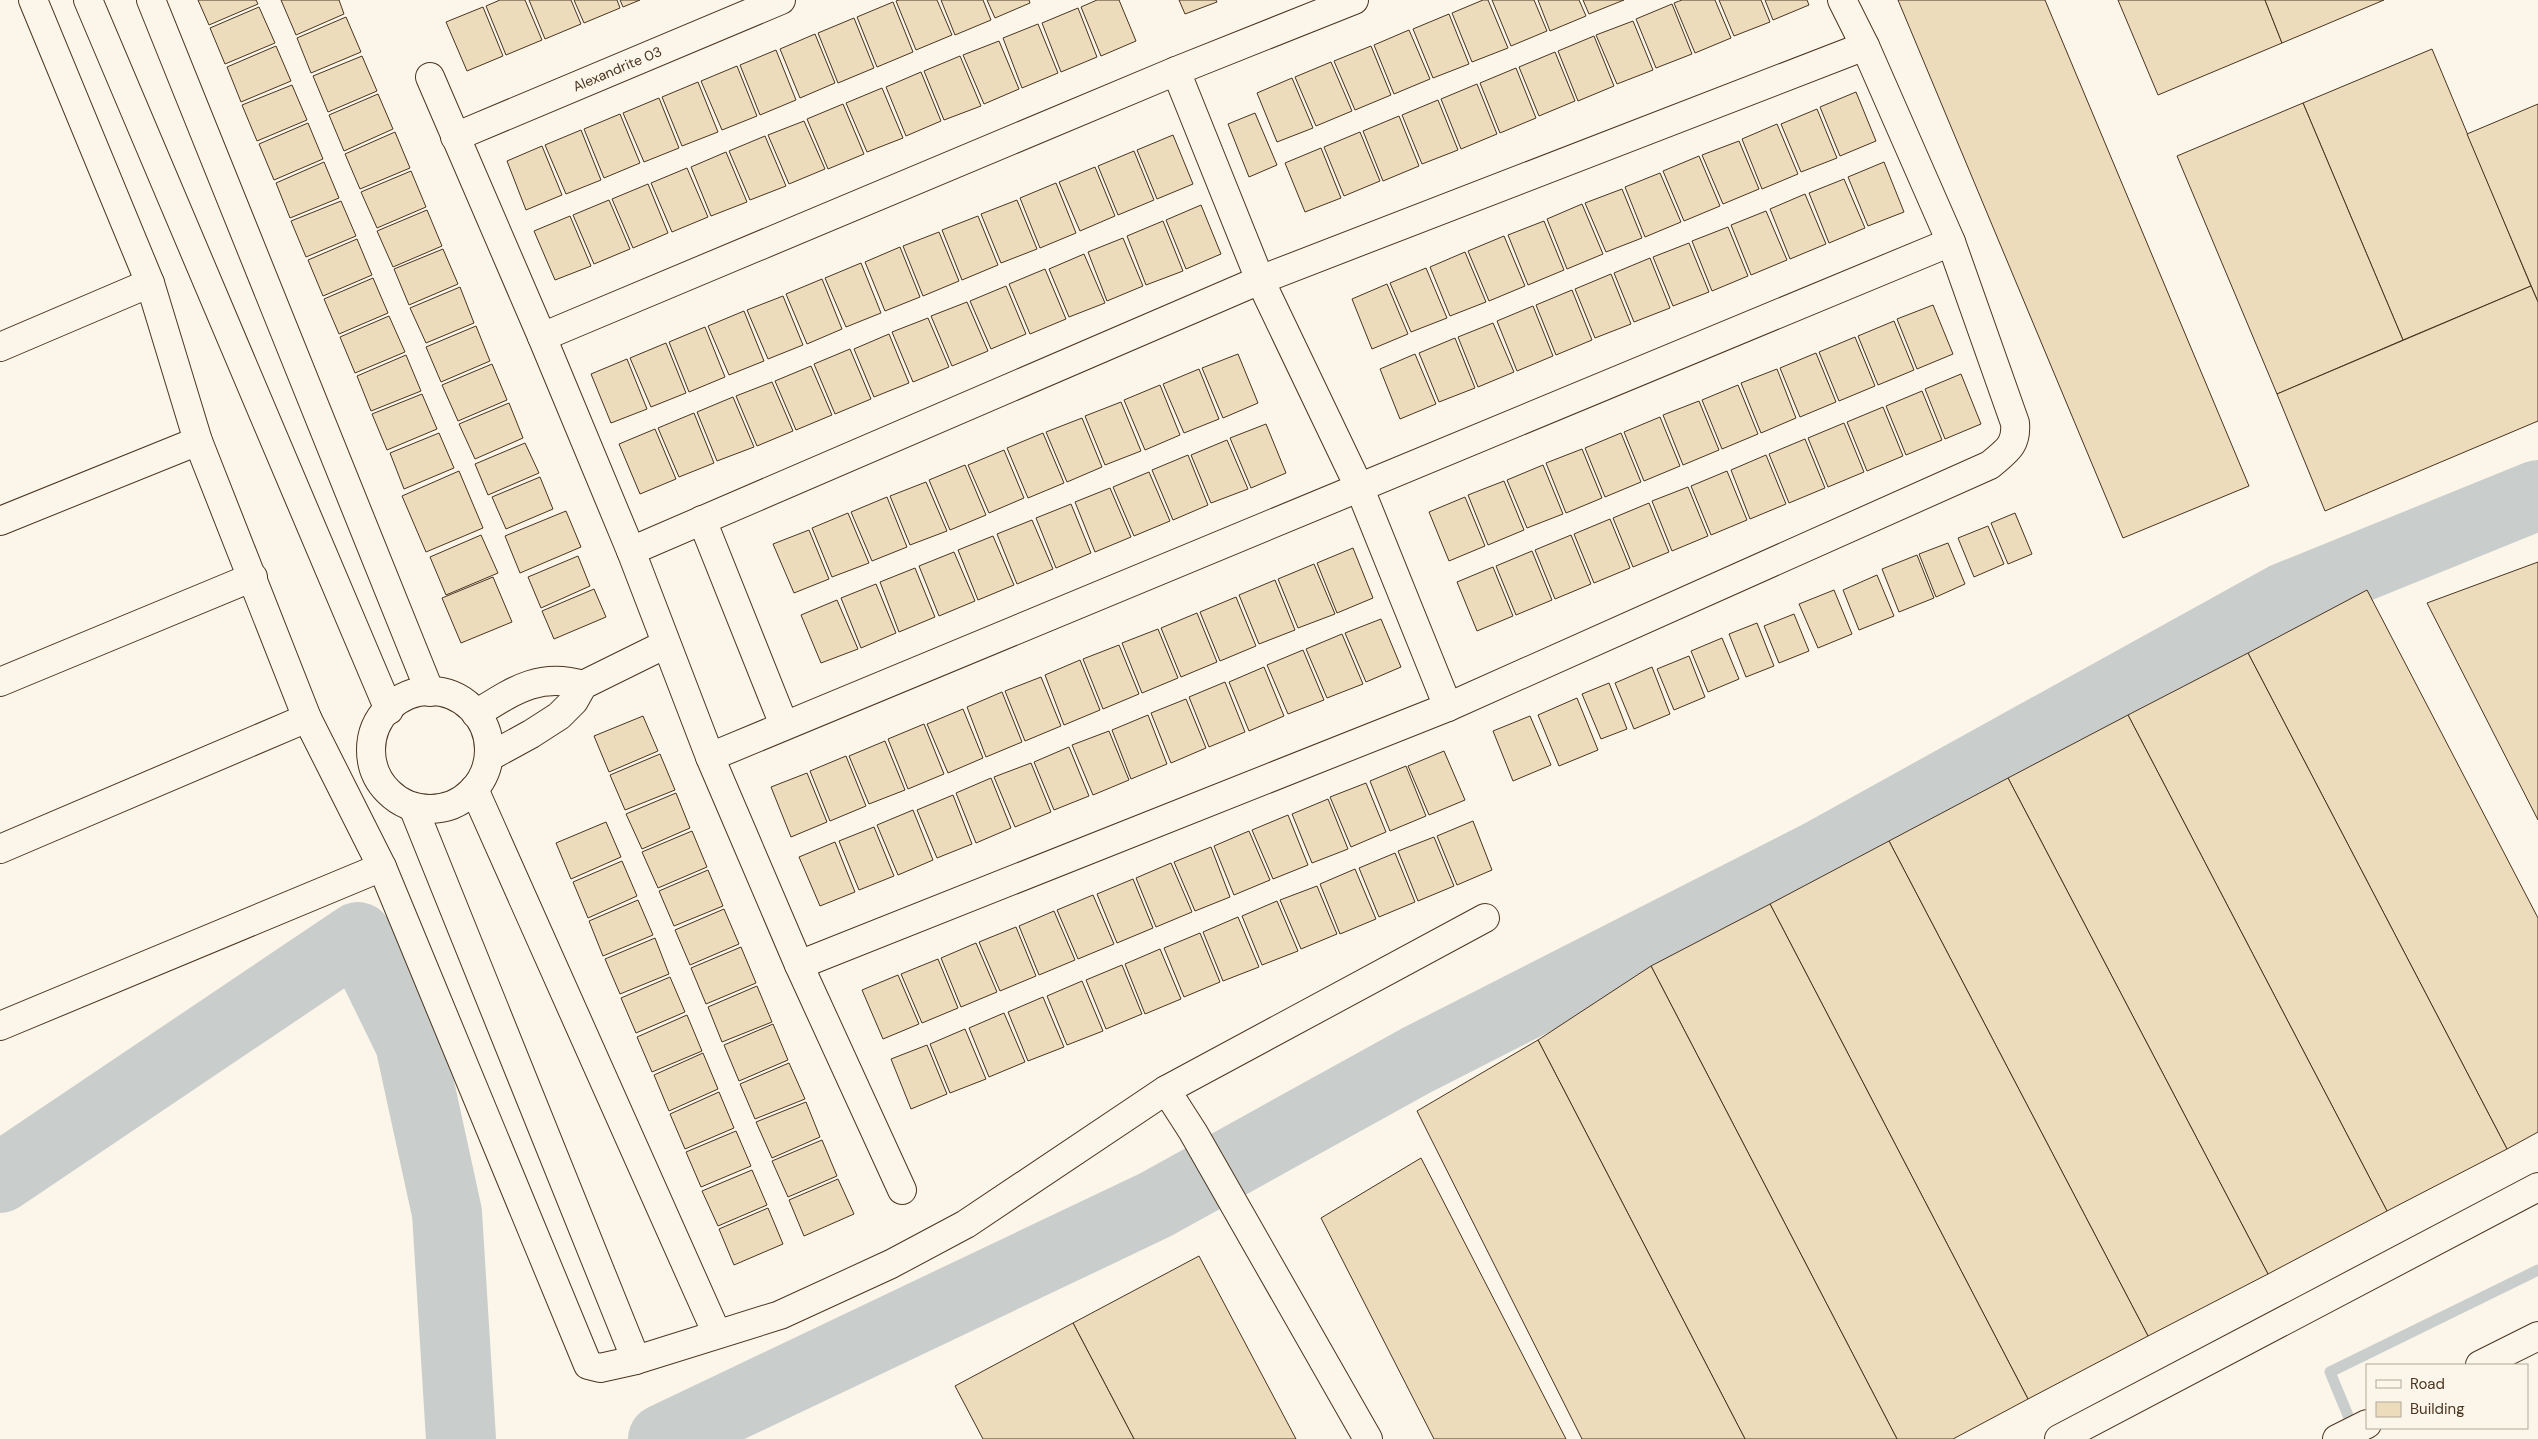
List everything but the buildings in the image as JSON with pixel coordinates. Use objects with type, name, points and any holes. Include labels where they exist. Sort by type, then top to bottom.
[{"type":"street","points":[[33,0],[150,283],[198,441],[307,718],[382,867],[588,1365],[600,1368],[636,1360],[780,1315],[890,1264],[966,1224],[1166,1090],[1485,918]]},
{"type":"street","points":[[88,0],[389,710]]},
{"type":"street","points":[[151,0],[430,692]]},
{"type":"street","name":"Alexandrite 03","points":[[455,137],[781,0]]},
{"type":"street","points":[[542,337],[1176,71],[1354,0]]},
{"type":"street","points":[[798,965],[1448,706],[1990,464],[2008,449],[2016,436],[2015,423],[1951,242],[1865,46],[1842,0]]},
{"type":"street","points":[[631,551],[1260,280],[1865,46]]},
{"type":"street","points":[[1176,71],[1260,280],[1360,489],[1448,706]]},
{"type":"street","points":[[430,77],[542,337],[631,551],[710,757],[798,965],[902,1190]]},
{"type":"street","points":[[710,757],[1360,489],[1951,242]]},
{"type":"street","points":[[0,347],[150,283]]},
{"type":"street","points":[[0,520],[198,441]]},
{"type":"street","points":[[702,520],[784,725]]},
{"type":"street","points":[[0,682],[253,578]]},
{"type":"street","points":[[489,757],[532,734],[559,716],[574,701],[584,685],[666,644]]},
{"type":"street","points":[[476,714],[510,693],[550,679],[584,685]]},
{"type":"street","points":[[430,692],[448,694],[464,702],[485,727],[489,742],[489,757],[486,769],[474,789],[461,801],[446,807],[429,809],[413,807],[395,798],[381,783],[373,765],[371,745],[376,726],[389,710],[400,700],[414,694],[430,692]]},
{"type":"street","points":[[0,849],[307,718]]},
{"type":"street","points":[[474,789],[717,1334]]},
{"type":"street","points":[[413,807],[636,1360]]},
{"type":"street","points":[[0,1026],[382,867]]},
{"type":"street","points":[[1166,1090],[1193,1132],[1368,1439]]},
{"type":"street","points":[[2059,1439],[2538,1187]]},
{"type":"street","points":[[2482,1364],[2538,1336]]},
{"type":"street","points":[[2337,1439],[2366,1424]]},
{"type":"waterway","points":[[663,1439],[1155,1205],[1417,1060],[1816,857],[2284,598],[2538,495]]},
{"type":"waterway","points":[[0,1178],[358,937],[410,1043],[447,1213],[461,1439]]},
{"type":"waterway","points":[[2354,1430],[2330,1372],[2538,1270]]}]
